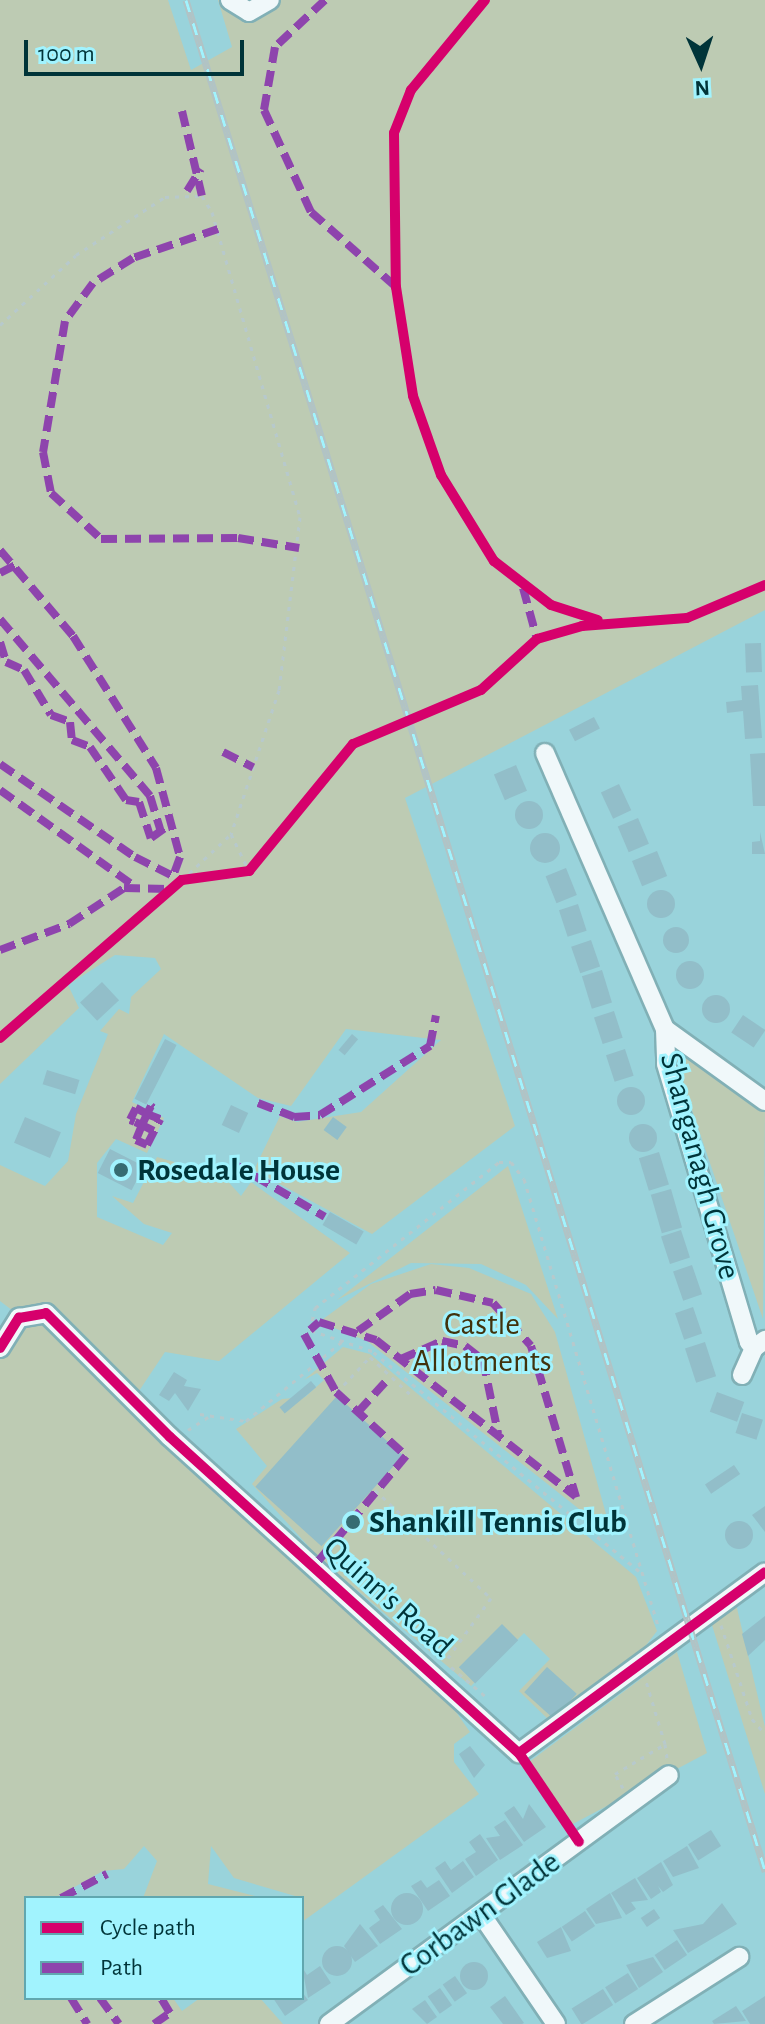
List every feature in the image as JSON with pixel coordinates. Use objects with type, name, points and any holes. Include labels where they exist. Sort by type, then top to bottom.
[{"type":"street","points":[[230,0],[249,12],[270,0]]},
{"type":"street","name":"Shanganagh Grove","points":[[545,753],[665,1029],[666,1064],[759,1344],[742,1375]]},
{"type":"street","name":"Shanganagh Grove","points":[[665,1029],[765,1101]]},
{"type":"street","name":"Quinn's Road","points":[[0,1348],[19,1318],[46,1313],[174,1440],[519,1753],[641,1667],[765,1572]]},
{"type":"street","name":"Corbawn Glade","points":[[329,2024],[669,1775]]},
{"type":"street","points":[[481,1914],[556,2024]]},
{"type":"street","points":[[634,2024],[739,1957]]},
{"type":"path","points":[[0,325],[76,255],[165,197],[202,196],[212,212],[300,517],[279,690],[231,834],[0,1038]]},
{"type":"path","points":[[182,880],[249,871],[353,744],[377,731]]},
{"type":"path","points":[[231,834],[249,871]]},
{"type":"path","points":[[639,1571],[372,1351],[310,1330],[315,1308],[499,1162],[511,1162],[524,1179],[639,1571],[658,1614],[653,1639]]},
{"type":"path","points":[[200,1414],[246,1421],[344,1340]]},
{"type":"path","points":[[337,1392],[370,1357],[411,1395]]},
{"type":"path","points":[[174,1440],[208,1417]]},
{"type":"path","points":[[375,1490],[491,1598],[442,1660],[485,1696]]},
{"type":"path","points":[[713,1611],[752,1719],[765,1734]]},
{"type":"path","points":[[631,1802],[615,1774],[665,1744],[641,1667]]},
{"type":"green space","points":[[0,0],[168,0],[191,70],[232,47],[218,0],[765,0],[765,610],[405,798],[515,1126],[372,1234],[254,1170],[280,1116],[297,1122],[361,1112],[441,1040],[346,1029],[291,1106],[258,1098],[164,1034],[132,1102],[164,1118],[147,1153],[116,1139],[97,1163],[97,1217],[163,1245],[172,1233],[144,1224],[112,1196],[133,1203],[157,1157],[223,1176],[241,1196],[251,1182],[350,1253],[219,1361],[165,1352],[135,1397],[51,1312],[34,1306],[17,1314],[0,1301],[0,1165],[45,1186],[68,1161],[76,1114],[108,1034],[100,1031],[119,1009],[129,1014],[131,997],[161,969],[155,958],[115,955],[68,985],[79,1008],[0,1084]]},
{"type":"green space","points":[[689,1052],[765,1107],[763,1319],[675,1060]]},
{"type":"green space","points":[[508,1166],[558,1319],[526,1285],[481,1264],[411,1263],[337,1300]]},
{"type":"green space","name":"Castle Allotments","points":[[431,1264],[469,1268],[531,1294],[555,1332],[606,1514],[598,1524],[367,1341],[319,1322],[371,1284]]},
{"type":"green space","points":[[41,1320],[119,1402],[447,1699],[470,1732],[454,1744],[454,1762],[479,1794],[304,1921],[304,1896],[234,1878],[211,1846],[208,1884],[255,1896],[144,1896],[157,1861],[144,1846],[124,1869],[103,1871],[59,1896],[24,1896],[24,2000],[174,2000],[182,2011],[197,2000],[262,2000],[283,2024],[0,2024],[0,1360],[28,1322]]},
{"type":"green space","name":"Shankill Tennis Club","points":[[343,1347],[370,1354],[636,1577],[657,1631],[634,1661],[552,1723],[519,1691],[550,1659],[524,1633],[471,1686],[320,1559],[252,1484],[267,1466],[236,1429],[282,1399],[305,1397],[324,1380],[317,1373],[304,1380]]},
{"type":"green space","points":[[736,1604],[765,1727],[765,1794],[711,1622]]},
{"type":"green space","points":[[677,1652],[707,1753],[571,1825],[529,1762]]},
{"type":"building","points":[[761,643],[762,672],[746,673],[745,644]]},
{"type":"building","points":[[758,685],[762,738],[745,739],[743,711],[727,713],[726,702],[742,700],[741,686]]},
{"type":"building","points":[[594,717],[600,729],[575,741],[569,730]]},
{"type":"building","points":[[765,753],[765,806],[753,806],[750,754]]},
{"type":"building","points":[[516,765],[527,791],[505,800],[494,774]]},
{"type":"building","points":[[619,784],[631,810],[613,819],[601,792]]},
{"type":"building","points":[[529,801],[539,805],[543,815],[539,825],[529,829],[519,825],[515,815],[519,805]]},
{"type":"building","points":[[638,818],[649,844],[629,852],[618,827]]},
{"type":"building","points":[[760,832],[765,854],[752,854],[752,842],[760,841]]},
{"type":"building","points":[[545,833],[551,834],[559,842],[559,854],[551,862],[545,863],[539,862],[531,854],[530,848],[531,842],[539,834]]},
{"type":"building","points":[[657,851],[667,876],[642,886],[632,861]]},
{"type":"building","points":[[566,868],[577,895],[556,903],[546,876]]},
{"type":"building","points":[[661,890],[671,894],[675,904],[671,914],[661,918],[651,914],[647,904],[651,894]]},
{"type":"building","points":[[578,904],[587,931],[568,937],[559,910]]},
{"type":"building","points":[[676,927],[685,931],[689,940],[685,949],[676,953],[667,949],[663,940],[667,931]]},
{"type":"building","points":[[591,940],[600,966],[580,973],[571,947]]},
{"type":"building","points":[[690,961],[700,965],[704,975],[700,985],[690,989],[680,985],[676,975],[680,965]]},
{"type":"building","points":[[602,970],[612,1003],[592,1009],[582,976]]},
{"type":"building","points":[[102,982],[119,1000],[97,1021],[80,1002]]},
{"type":"building","points":[[716,995],[726,999],[730,1009],[726,1019],[716,1023],[706,1019],[702,1009],[706,999]]},
{"type":"building","points":[[614,1011],[623,1038],[603,1044],[594,1017]]},
{"type":"building","points":[[743,1015],[765,1030],[754,1048],[731,1032]]},
{"type":"building","points":[[352,1034],[358,1039],[345,1055],[339,1050]]},
{"type":"building","points":[[165,1039],[177,1045],[146,1105],[135,1099]]},
{"type":"building","points":[[625,1049],[634,1076],[615,1082],[606,1055]]},
{"type":"building","points":[[47,1070],[80,1080],[75,1094],[43,1084]]},
{"type":"building","points":[[631,1087],[641,1091],[645,1101],[641,1111],[631,1115],[621,1111],[617,1101],[621,1091]]},
{"type":"building","points":[[231,1105],[248,1113],[239,1133],[222,1125]]},
{"type":"building","points":[[25,1117],[61,1132],[50,1158],[14,1143]]},
{"type":"building","points":[[333,1117],[347,1127],[337,1140],[324,1130]]},
{"type":"building","points":[[643,1124],[653,1128],[657,1138],[653,1148],[643,1152],[633,1148],[629,1138],[633,1128]]},
{"type":"building","name":"Rosedale House","points":[[110,1149],[144,1166],[132,1190],[98,1173]]},
{"type":"building","points":[[659,1152],[669,1185],[649,1191],[639,1158]]},
{"type":"building","points":[[671,1189],[682,1227],[662,1233],[651,1195]]},
{"type":"building","points":[[330,1212],[364,1232],[356,1244],[322,1225]]},
{"type":"building","points":[[681,1230],[690,1258],[670,1264],[661,1236]]},
{"type":"building","points":[[692,1265],[702,1294],[683,1301],[673,1272]]},
{"type":"building","points":[[693,1307],[702,1333],[684,1340],[675,1313]]},
{"type":"building","points":[[705,1342],[716,1376],[696,1383],[685,1348]]},
{"type":"building","points":[[174,1372],[187,1380],[184,1386],[201,1389],[188,1411],[175,1393],[169,1401],[159,1395]]},
{"type":"building","points":[[311,1381],[316,1387],[285,1413],[280,1407]]},
{"type":"building","points":[[717,1392],[744,1402],[737,1422],[710,1412]]},
{"type":"building","points":[[337,1396],[403,1456],[322,1546],[255,1487]]},
{"type":"building","points":[[742,1413],[763,1420],[756,1440],[736,1433]]},
{"type":"building","points":[[734,1465],[740,1474],[711,1494],[705,1485]]},
{"type":"building","points":[[765,1506],[765,1532],[752,1515]]},
{"type":"building","points":[[739,1521],[749,1525],[753,1535],[749,1545],[739,1549],[729,1545],[725,1535],[729,1525]]},
{"type":"building","points":[[765,1616],[765,1640],[748,1656],[742,1634]]},
{"type":"building","points":[[502,1624],[518,1640],[475,1683],[459,1667]]},
{"type":"building","points":[[547,1667],[577,1694],[554,1719],[524,1692]]},
{"type":"building","points":[[470,1746],[485,1765],[474,1778],[459,1754]]},
{"type":"building","points":[[529,1804],[546,1827],[524,1842],[504,1813],[514,1806],[523,1819]]},
{"type":"building","points":[[505,1820],[523,1845],[500,1860],[486,1838],[500,1836],[494,1827]]},
{"type":"building","points":[[711,1830],[721,1846],[698,1860],[688,1844]]},
{"type":"building","points":[[480,1834],[498,1860],[476,1876],[465,1859],[476,1852],[469,1842]]},
{"type":"building","points":[[687,1846],[699,1868],[673,1877],[663,1861]]},
{"type":"building","points":[[445,1861],[451,1870],[463,1861],[474,1877],[452,1893],[435,1868]]},
{"type":"building","points":[[661,1862],[673,1885],[663,1892],[658,1886],[661,1892],[651,1899],[637,1878]]},
{"type":"building","points":[[635,1878],[648,1900],[631,1902],[636,1909],[626,1915],[611,1893]]},
{"type":"building","points":[[421,1880],[427,1888],[439,1880],[450,1896],[428,1911],[411,1886]]},
{"type":"building","points":[[407,1893],[418,1898],[423,1909],[418,1920],[407,1925],[396,1920],[391,1909],[396,1898]]},
{"type":"building","points":[[610,1893],[622,1918],[596,1924],[586,1909]]},
{"type":"building","points":[[722,1903],[737,1924],[688,1953],[673,1930],[703,1924]]},
{"type":"building","points":[[383,1905],[402,1929],[380,1944],[369,1928],[380,1920],[374,1911]]},
{"type":"building","points":[[654,1909],[660,1918],[647,1927],[641,1918]]},
{"type":"building","points":[[585,1911],[595,1926],[572,1942],[562,1927]]},
{"type":"building","points":[[360,1924],[378,1946],[355,1962],[344,1946]]},
{"type":"building","points":[[561,1927],[571,1951],[547,1958],[537,1942]]},
{"type":"building","points":[[677,1940],[687,1955],[665,1970],[655,1955]]},
{"type":"building","points":[[337,1946],[348,1950],[352,1961],[348,1972],[337,1976],[326,1972],[322,1961],[326,1950]]},
{"type":"building","points":[[653,1957],[663,1972],[639,1988],[626,1965]]},
{"type":"building","points":[[474,1962],[484,1966],[488,1976],[484,1986],[474,1990],[464,1986],[460,1976],[464,1966]]},
{"type":"building","points":[[320,1966],[331,1983],[308,1998],[304,1970],[307,1975]]},
{"type":"building","points":[[628,1973],[638,1989],[615,2003],[605,1987]]},
{"type":"building","points":[[455,1976],[467,1993],[455,2002],[443,1985]]},
{"type":"building","points":[[440,1988],[452,2005],[440,2014],[428,1997]]},
{"type":"building","points":[[603,1989],[613,2005],[583,2024],[572,2009]]},
{"type":"building","points":[[304,1995],[308,2000],[285,2016],[274,2000],[304,2000]]},
{"type":"building","points":[[505,1996],[524,2023],[503,2024],[490,2007]]},
{"type":"building","points":[[765,1996],[765,2024],[750,2024],[742,2011]]},
{"type":"building","points":[[425,2000],[437,2017],[427,2024],[412,2009]]},
{"type":"building","points":[[736,2006],[746,2021],[714,2024],[712,2021]]},
{"type":"railway","points":[[186,0],[765,1871]]},
{"type":"marked path","points":[[325,0],[275,47],[264,110],[311,212],[396,287]]},
{"type":"marked path","points":[[182,111],[202,196]]},
{"type":"marked path","points":[[187,191],[201,169]]},
{"type":"marked path","points":[[218,229],[133,258],[93,283],[65,321],[43,452],[51,493],[101,539],[238,538],[299,548]]},
{"type":"marked path","points":[[0,550],[73,636],[156,768],[180,857],[173,876]]},
{"type":"marked path","points":[[0,573],[16,565]]},
{"type":"marked path","points":[[523,588],[537,639]]},
{"type":"marked path","points":[[0,619],[150,796],[161,831]]},
{"type":"marked path","points":[[0,642],[6,662],[24,670],[51,715],[70,722],[72,740],[90,747],[126,800],[139,802],[151,838],[170,824]]},
{"type":"marked path","points":[[223,752],[253,767]]},
{"type":"marked path","points":[[0,764],[135,857],[181,880]]},
{"type":"marked path","points":[[0,790],[134,886]]},
{"type":"marked path","points":[[0,950],[69,924],[124,888],[168,889]]},
{"type":"marked path","points":[[258,1103],[294,1117],[320,1115],[430,1046],[436,1016]]},
{"type":"marked path","points":[[153,1108],[151,1106],[147,1114],[142,1125],[136,1140],[147,1145],[160,1119],[147,1114],[136,1108],[130,1120],[142,1125],[154,1131]]},
{"type":"marked path","points":[[234,1164],[325,1217]]},
{"type":"marked path","points":[[358,1331],[410,1294],[436,1290],[493,1303],[531,1346],[576,1497]]},
{"type":"marked path","points":[[310,1330],[319,1322],[376,1340],[576,1497]]},
{"type":"marked path","points":[[304,1334],[336,1392],[406,1456],[314,1566]]},
{"type":"marked path","points":[[401,1359],[442,1341],[465,1346],[483,1360],[498,1433]]},
{"type":"marked path","points":[[358,1412],[390,1377]]},
{"type":"marked path","points":[[65,1896],[107,1874]]},
{"type":"marked path","points":[[72,2000],[87,2024]]},
{"type":"marked path","points":[[101,2000],[119,2024]]},
{"type":"marked path","points":[[154,2024],[170,2013],[162,2000]]},
{"type":"cycle path","points":[[485,0],[411,90],[394,133],[396,287],[413,396],[441,475],[494,561],[551,605],[598,620]]},
{"type":"cycle path","points":[[0,1038],[182,880],[249,871],[353,744],[481,690],[537,639],[582,626],[687,618],[765,585]]},
{"type":"cycle path","points":[[0,1348],[19,1318],[46,1313],[170,1437],[519,1753],[765,1572]]},
{"type":"cycle path","points":[[519,1753],[579,1842]]},
{"type":"place","name":"Rosedale House","points":[[121,1170]]},
{"type":"place","name":"Shankill Tennis Club","points":[[353,1522]]}]
